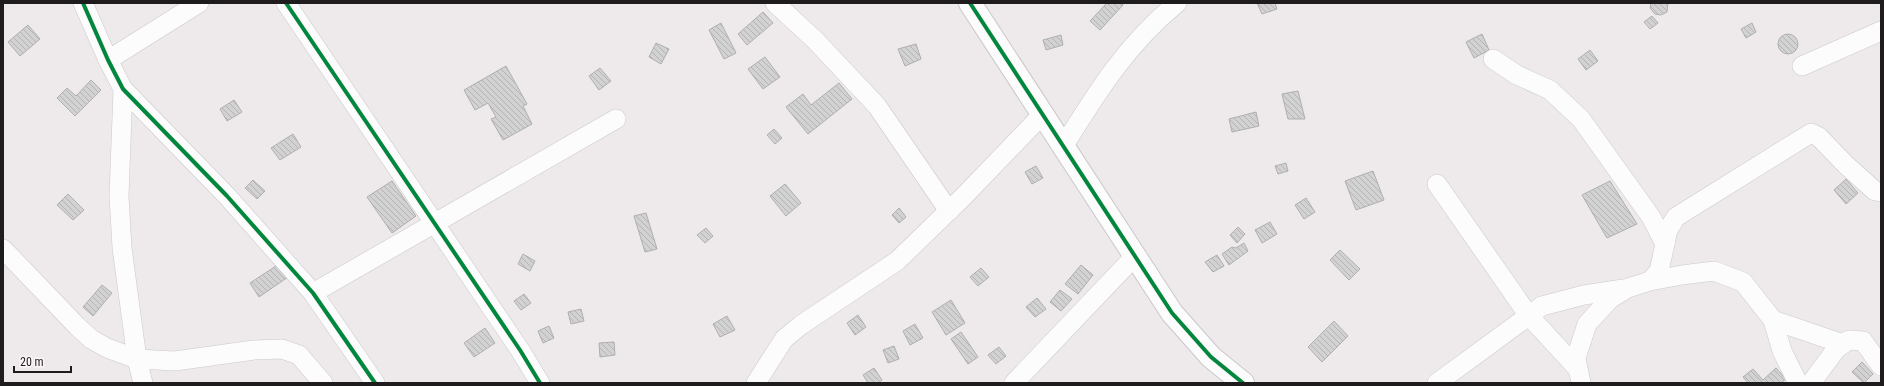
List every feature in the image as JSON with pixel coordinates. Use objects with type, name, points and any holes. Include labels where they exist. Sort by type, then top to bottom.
[{"type":"street","points":[[83,3],[108,60],[123,89],[227,196],[314,293],[375,383]]},
{"type":"street","points":[[108,60],[199,3]]},
{"type":"street","points":[[286,3],[434,225],[520,350],[540,383]]},
{"type":"street","points":[[775,3],[815,40],[877,106],[949,211]]},
{"type":"street","points":[[970,3],[1134,257],[1172,313],[1211,357],[1233,379]]},
{"type":"street","points":[[1063,146],[1104,81],[1126,53],[1146,30],[1177,3]]},
{"type":"street","points":[[1802,66],[1881,31]]},
{"type":"street","points":[[1493,59],[1517,75],[1550,90],[1581,119],[1651,217],[1665,244]]},
{"type":"street","points":[[123,89],[119,196],[126,283],[137,359],[143,383]]},
{"type":"street","points":[[756,383],[784,339],[800,325],[897,261],[949,211],[1042,115]]},
{"type":"street","points":[[314,293],[616,119]]},
{"type":"street","points":[[1650,281],[1659,272],[1668,230],[1676,217],[1811,133],[1819,137],[1846,165],[1875,191],[1881,192]]},
{"type":"street","points":[[1438,184],[1529,316],[1580,376]]},
{"type":"street","points":[[3,249],[91,339],[107,348],[137,359],[175,361],[254,350],[282,349],[299,355],[323,383]]},
{"type":"street","points":[[1014,383],[1134,257]]},
{"type":"street","points":[[1437,383],[1542,306],[1584,295],[1628,288],[1650,281],[1714,271],[1743,282],[1773,320],[1782,351],[1798,383]]},
{"type":"street","points":[[1580,376],[1576,358],[1587,324],[1610,298],[1628,288]]},
{"type":"street","points":[[1773,320],[1843,344]]},
{"type":"street","points":[[1811,383],[1837,348],[1849,340],[1863,341],[1881,366]]},
{"type":"building","points":[[1107,3],[1121,3],[1123,5],[1100,30],[1090,21]]},
{"type":"building","points":[[1257,3],[1275,3],[1277,9],[1262,14]]},
{"type":"building","points":[[1651,3],[1668,3],[1667,12],[1661,15],[1655,14],[1650,8]]},
{"type":"building","points":[[763,12],[773,23],[747,45],[738,34]]},
{"type":"building","points":[[1652,16],[1658,23],[1650,29],[1644,22]]},
{"type":"building","points":[[721,23],[736,53],[724,59],[709,30]]},
{"type":"building","points":[[1752,23],[1756,32],[1746,38],[1741,29]]},
{"type":"building","points":[[28,25],[40,39],[20,56],[8,42]]},
{"type":"building","points":[[1482,34],[1489,50],[1474,58],[1466,42]]},
{"type":"building","points":[[1788,34],[1795,37],[1798,44],[1795,51],[1788,54],[1781,51],[1778,44],[1781,37]]},
{"type":"building","points":[[1061,35],[1063,45],[1046,50],[1043,40]]},
{"type":"building","points":[[656,43],[669,49],[661,64],[649,57]]},
{"type":"building","points":[[916,44],[921,59],[905,66],[898,49]]},
{"type":"building","points":[[1590,50],[1598,61],[1586,70],[1578,59]]},
{"type":"building","points":[[765,57],[780,77],[763,89],[748,69]]},
{"type":"building","points":[[506,66],[527,104],[523,106],[532,124],[503,140],[491,119],[496,117],[488,103],[475,110],[464,90]]},
{"type":"building","points":[[600,68],[611,81],[599,90],[589,76]]},
{"type":"building","points":[[91,80],[101,90],[75,116],[57,98],[67,88],[76,96]]},
{"type":"building","points":[[839,83],[852,99],[808,134],[786,107],[803,94],[811,105]]},
{"type":"building","points":[[1298,91],[1305,119],[1288,119],[1282,94]]},
{"type":"building","points":[[234,100],[242,112],[227,121],[220,109]]},
{"type":"building","points":[[1256,112],[1259,126],[1232,132],[1229,119]]},
{"type":"building","points":[[774,129],[782,138],[775,144],[767,135]]},
{"type":"building","points":[[293,134],[301,147],[280,160],[271,148]]},
{"type":"building","points":[[1286,163],[1288,171],[1278,174],[1275,166]]},
{"type":"building","points":[[1036,166],[1043,178],[1032,184],[1025,172]]},
{"type":"building","points":[[1373,171],[1384,200],[1356,210],[1345,181]]},
{"type":"building","points":[[1846,179],[1858,193],[1846,204],[1834,190]]},
{"type":"building","points":[[253,180],[265,191],[257,199],[245,188]]},
{"type":"building","points":[[392,181],[416,216],[392,233],[367,197]]},
{"type":"building","points":[[1610,181],[1637,224],[1607,238],[1582,195]]},
{"type":"building","points":[[785,184],[801,203],[786,216],[770,196]]},
{"type":"building","points":[[68,194],[84,210],[73,220],[57,205]]},
{"type":"building","points":[[1306,198],[1315,212],[1304,219],[1295,205]]},
{"type":"building","points":[[899,208],[906,217],[899,223],[892,215]]},
{"type":"building","points":[[646,213],[657,249],[645,252],[634,216]]},
{"type":"building","points":[[1270,222],[1277,234],[1262,243],[1255,230]]},
{"type":"building","points":[[1238,227],[1245,234],[1237,243],[1230,235]]},
{"type":"building","points":[[706,228],[713,236],[705,243],[697,235]]},
{"type":"building","points":[[1244,243],[1248,251],[1229,265],[1222,254],[1232,247],[1236,248]]},
{"type":"building","points":[[1340,250],[1360,269],[1349,280],[1330,260]]},
{"type":"building","points":[[523,254],[535,261],[530,271],[518,264]]},
{"type":"building","points":[[1217,255],[1224,266],[1213,272],[1205,262]]},
{"type":"building","points":[[279,264],[288,277],[259,297],[250,283]]},
{"type":"building","points":[[1081,265],[1093,275],[1078,294],[1065,284]]},
{"type":"building","points":[[981,268],[989,277],[978,286],[970,277]]},
{"type":"building","points":[[102,285],[112,293],[93,316],[83,307]]},
{"type":"building","points":[[1060,290],[1072,299],[1061,311],[1050,302]]},
{"type":"building","points":[[524,294],[531,303],[521,310],[514,301]]},
{"type":"building","points":[[1037,298],[1046,309],[1035,317],[1026,307]]},
{"type":"building","points":[[951,300],[965,323],[946,335],[932,312]]},
{"type":"building","points":[[581,309],[584,321],[571,324],[568,312]]},
{"type":"building","points":[[858,315],[866,327],[855,335],[847,323]]},
{"type":"building","points":[[727,316],[735,330],[720,337],[713,324]]},
{"type":"building","points":[[1334,321],[1348,336],[1322,362],[1308,347]]},
{"type":"building","points":[[915,324],[923,338],[910,345],[903,331]]},
{"type":"building","points":[[549,326],[554,338],[543,343],[538,331]]},
{"type":"building","points":[[485,328],[495,343],[474,357],[464,343]]},
{"type":"building","points":[[961,332],[978,357],[968,364],[951,339]]},
{"type":"building","points":[[614,342],[615,355],[600,357],[599,343]]},
{"type":"building","points":[[894,346],[899,359],[888,363],[883,350]]},
{"type":"building","points":[[999,347],[1006,356],[996,364],[988,355]]},
{"type":"building","points":[[1862,362],[1873,374],[1864,383],[1852,372]]},
{"type":"building","points":[[874,368],[882,380],[878,383],[868,383],[863,375]]},
{"type":"building","points":[[1776,368],[1786,379],[1781,383],[1748,383],[1743,377],[1753,369],[1763,380]]},
{"type":"cycle path","points":[[83,3],[108,60],[123,89],[227,196],[313,293],[375,383]]},
{"type":"cycle path","points":[[286,3],[520,350],[540,383]]},
{"type":"cycle path","points":[[970,3],[1172,313],[1211,357],[1243,383]]}]
